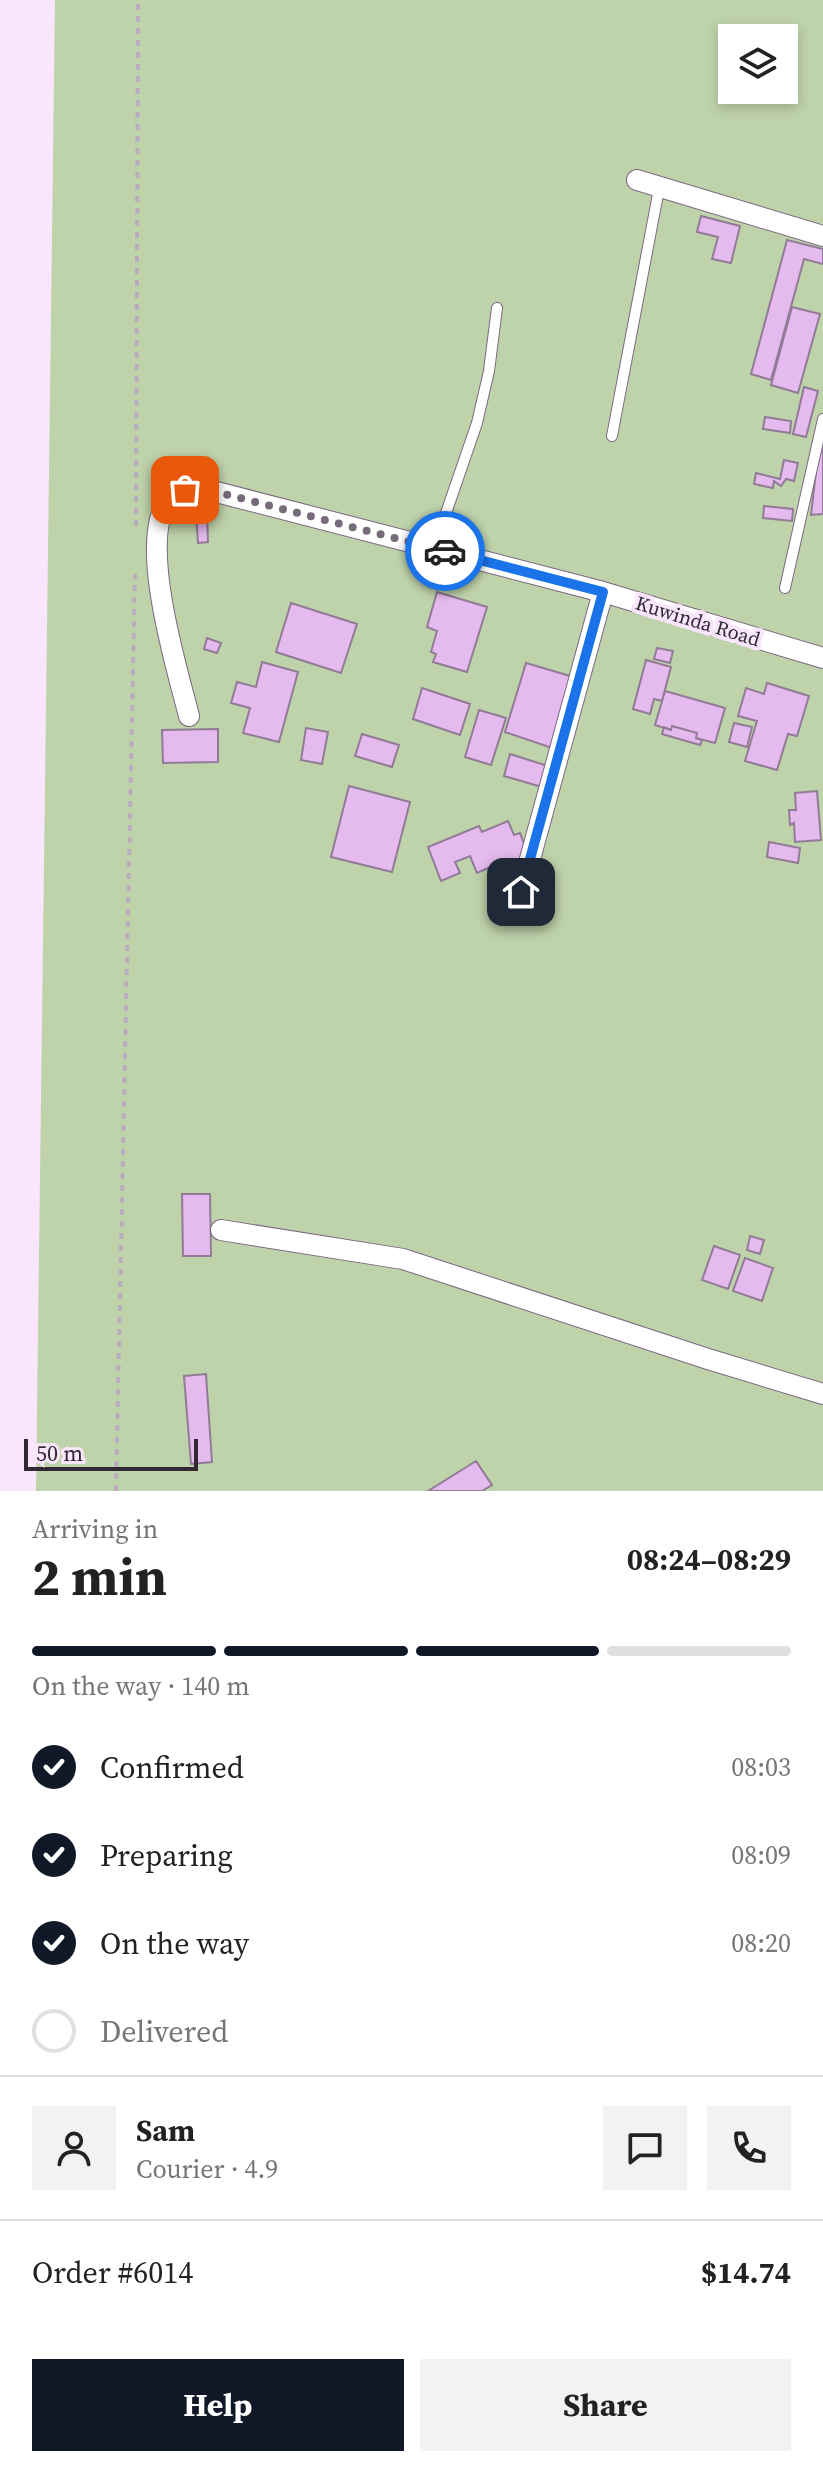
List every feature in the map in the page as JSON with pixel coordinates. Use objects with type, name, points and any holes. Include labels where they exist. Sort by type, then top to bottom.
[{"type":"street","points":[[637,180],[823,236]]},
{"type":"street","name":"Kuwinda Road","points":[[189,716],[164,613],[156,538],[160,514],[171,497],[185,490],[201,488],[603,592],[823,658]]},
{"type":"street","points":[[521,892],[603,592]]},
{"type":"street","points":[[221,1230],[403,1259],[823,1394]]},
{"type":"lane","points":[[612,436],[659,189]]},
{"type":"lane","points":[[434,548],[477,423],[489,371],[497,308]]},
{"type":"lane","points":[[785,588],[823,419]]},
{"type":"path","points":[[136,532],[138,0]]},
{"type":"path","points":[[116,1491],[135,564]]},
{"type":"green space","points":[[55,0],[823,0],[823,1491],[36,1491]]},
{"type":"building","points":[[701,216],[740,226],[731,263],[712,259],[718,237],[697,232]]},
{"type":"building","points":[[787,240],[823,249],[823,264],[804,259],[771,380],[751,374]]},
{"type":"building","points":[[792,307],[820,314],[798,393],[771,385]]},
{"type":"building","points":[[804,387],[818,391],[806,437],[793,434]]},
{"type":"building","points":[[765,417],[791,421],[790,433],[763,429]]},
{"type":"building","points":[[819,445],[823,446],[823,514],[811,515]]},
{"type":"building","points":[[784,460],[798,463],[794,481],[786,479],[781,486],[774,481],[773,488],[754,484],[756,473],[780,479]]},
{"type":"building","points":[[764,506],[793,509],[792,521],[763,518]]},
{"type":"building","points":[[207,513],[208,542],[198,543],[196,514]]},
{"type":"building","points":[[437,592],[487,607],[467,672],[433,662],[436,654],[431,652],[437,631],[427,627]]},
{"type":"building","points":[[291,603],[357,624],[341,673],[276,652]]},
{"type":"building","points":[[207,638],[221,643],[217,653],[204,649]]},
{"type":"building","points":[[657,648],[673,651],[670,663],[654,659]]},
{"type":"building","points":[[646,660],[671,667],[662,701],[654,699],[650,714],[633,709]]},
{"type":"building","points":[[262,662],[298,672],[279,742],[243,733],[250,708],[231,703],[237,682],[256,687]]},
{"type":"building","points":[[526,663],[577,678],[555,749],[505,732]]},
{"type":"building","points":[[767,683],[809,696],[797,736],[788,734],[777,770],[745,761],[757,721],[738,716],[746,688],[764,694]]},
{"type":"building","points":[[422,688],[470,704],[460,735],[413,719]]},
{"type":"building","points":[[665,691],[725,708],[715,743],[696,738],[697,733],[655,725]]},
{"type":"building","points":[[479,710],[506,718],[491,765],[465,757]]},
{"type":"building","points":[[734,723],[752,727],[747,747],[729,742]]},
{"type":"building","points":[[672,726],[697,733],[696,738],[702,740],[700,745],[662,734],[664,727],[671,730]]},
{"type":"building","points":[[306,728],[328,732],[322,764],[301,760]]},
{"type":"building","points":[[218,729],[218,762],[163,763],[162,730]]},
{"type":"building","points":[[362,734],[399,745],[392,767],[355,756]]},
{"type":"building","points":[[510,754],[548,766],[542,787],[504,776]]},
{"type":"building","points":[[349,786],[410,802],[392,872],[331,857]]},
{"type":"building","points":[[817,791],[821,840],[795,842],[794,823],[790,825],[789,810],[796,810],[795,793]]},
{"type":"building","points":[[508,821],[514,835],[520,833],[529,857],[501,868],[500,863],[477,873],[470,856],[455,862],[460,873],[441,881],[428,847],[479,826],[482,832]]},
{"type":"building","points":[[769,842],[800,848],[798,863],[767,857]]},
{"type":"building","points":[[182,1194],[210,1194],[211,1256],[183,1256]]},
{"type":"building","points":[[750,1236],[764,1240],[760,1254],[747,1250]]},
{"type":"building","points":[[714,1246],[740,1255],[728,1289],[702,1280]]},
{"type":"building","points":[[745,1258],[773,1268],[762,1301],[733,1291]]},
{"type":"building","points":[[206,1374],[212,1462],[191,1464],[184,1376]]},
{"type":"building","points":[[476,1461],[492,1485],[482,1491],[428,1491]]},
{"type":"way so far","points":[[185,490],[201,488],[445,551]]},
{"type":"route","points":[[445,551],[603,592],[521,892]]}]
